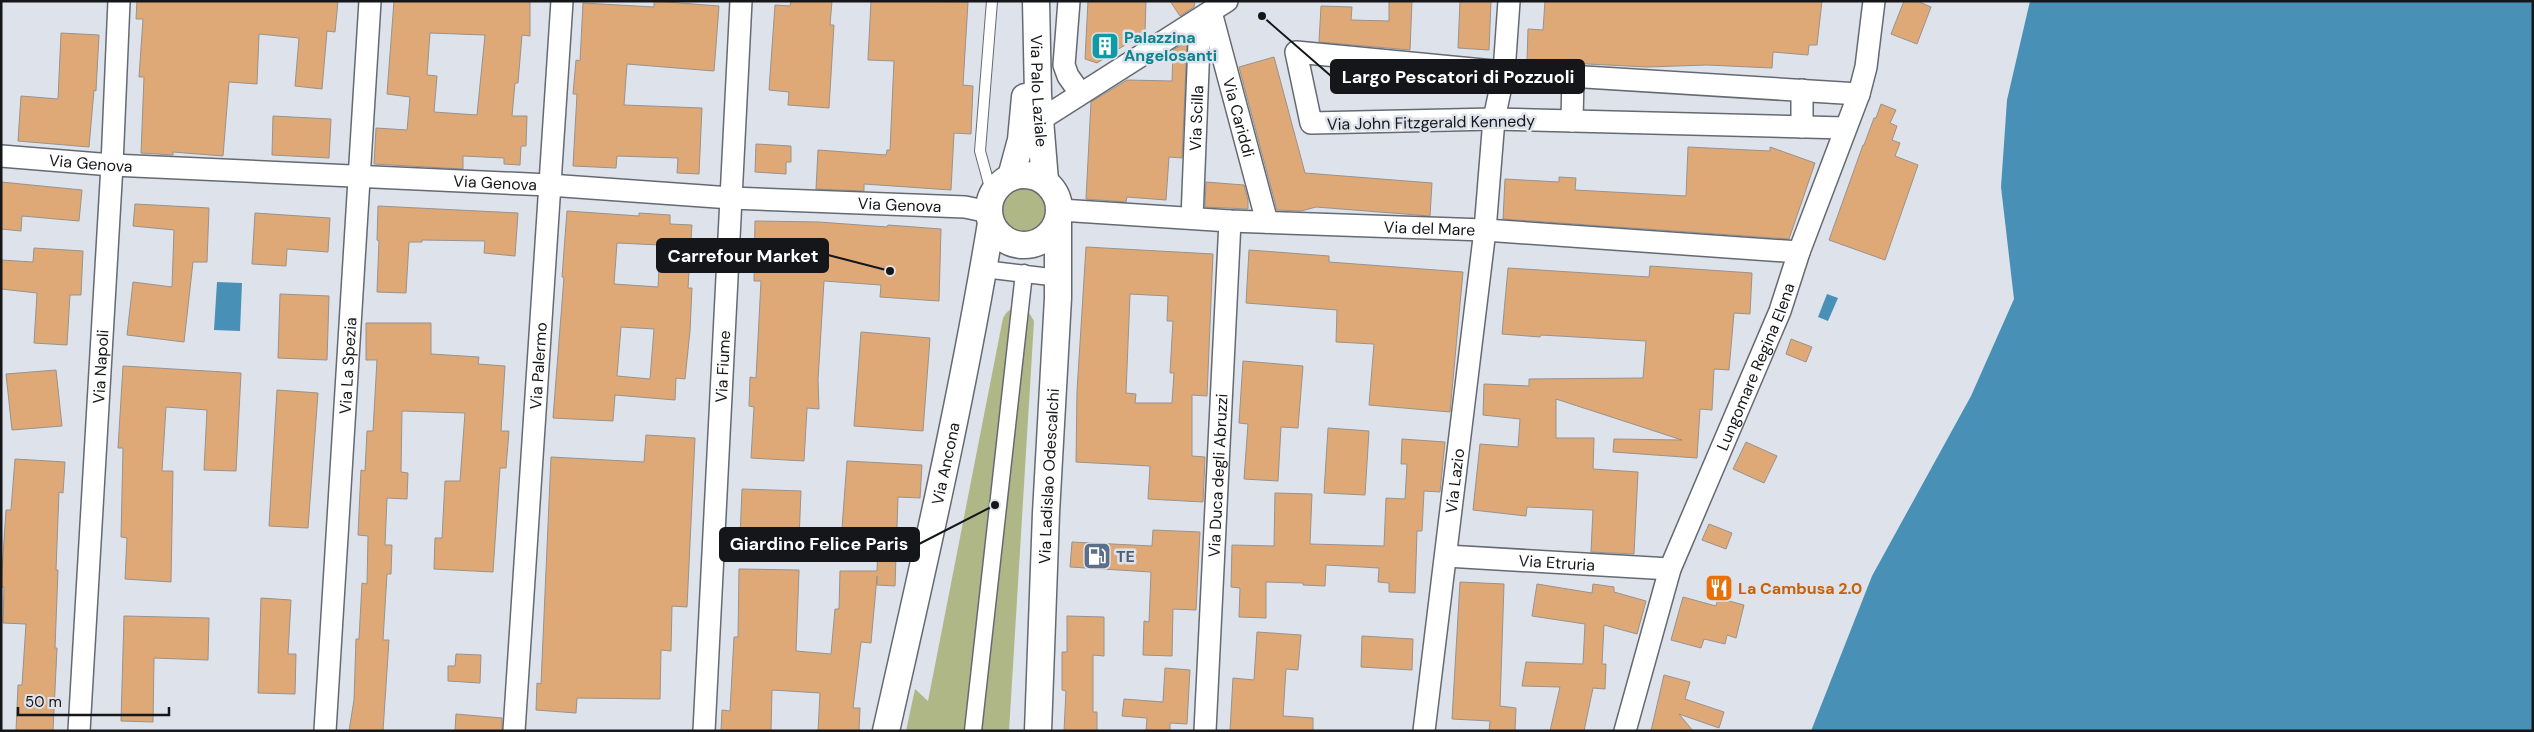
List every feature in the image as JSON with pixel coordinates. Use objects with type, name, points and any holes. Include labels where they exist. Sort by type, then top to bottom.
[{"type":"street","name":"Via Napoli","points":[[79,731],[112,165],[119,1]]},
{"type":"street","name":"Via La Spezia","points":[[325,731],[370,1]]},
{"type":"street","name":"Via Palermo","points":[[514,731],[562,1]]},
{"type":"street","name":"Via Fiume","points":[[704,731],[741,1]]},
{"type":"street","name":"Via Palo Laziale","points":[[1035,1],[1040,120],[1045,181]]},
{"type":"street","name":"Via Palo Laziale","points":[[1011,177],[1021,140],[1035,1]]},
{"type":"street","points":[[1069,1],[1064,65],[1068,76],[1080,93]]},
{"type":"street","name":"Via Lazio","points":[[1424,731],[1485,230],[1494,119],[1504,72],[1509,1]]},
{"type":"street","name":"Lungomare Regina Elena","points":[[1624,731],[1670,569],[1780,311],[1799,252],[1859,94],[1866,67],[1874,1]]},
{"type":"street","points":[[1040,120],[1212,11]]},
{"type":"street","name":"Via Scilla","points":[[1192,218],[1212,11]]},
{"type":"street","name":"Via Cariddi","points":[[1212,11],[1267,222]]},
{"type":"street","name":"Via John Fitzgerald Kennedy","points":[[1845,128],[1494,119],[1311,123],[1296,52],[1504,72],[1859,94]]},
{"type":"street","points":[[1572,121],[1574,76]]},
{"type":"street","points":[[1802,90],[1802,127]]},
{"type":"street","name":"Via Genova","points":[[1,156],[112,165],[549,185],[731,198],[965,207],[991,210]]},
{"type":"street","points":[[1024,174],[1034,176],[1045,181],[1057,197],[1059,215],[1052,232],[1045,239],[1024,246],[1003,238],[991,210],[998,186],[1011,177],[1024,174]]},
{"type":"street","name":"Via Ancona","points":[[886,731],[920,584],[984,269],[991,210]]},
{"type":"street","name":"Via del Mare","points":[[1059,215],[1192,218],[1485,230],[1799,252]]},
{"type":"street","name":"Via Ladislao Odescalchi","points":[[1038,731],[1046,513],[1058,278],[1059,215]]},
{"type":"street","name":"Via Duca degli Abruzzi","points":[[1205,731],[1230,221]]},
{"type":"street","points":[[984,269],[1058,278]]},
{"type":"street","points":[[973,731],[1024,273]]},
{"type":"street","name":"Via Etruria","points":[[1446,556],[1670,569]]},
{"type":"lane","points":[[991,210],[980,152],[992,1]]},
{"type":"green space","points":[[1027,188],[1039,194],[1044,201],[1044,219],[1039,226],[1032,231],[1019,232],[1007,226],[1002,219],[1001,206],[1007,194],[1014,189]]},
{"type":"green space","points":[[1025,306],[1034,321],[1009,731],[906,731],[915,689],[928,701],[1003,318],[1012,309]]},
{"type":"water","points":[[2030,1],[2533,1],[2533,731],[1811,731],[1872,576],[1971,396],[2014,299],[2001,187],[2007,100]]},
{"type":"water","points":[[217,282],[242,283],[240,331],[214,330]]},
{"type":"water","points":[[1827,294],[1838,298],[1828,321],[1818,317]]},
{"type":"building","points":[[137,1],[338,1],[335,32],[327,31],[322,89],[295,86],[299,38],[259,34],[257,84],[229,82],[223,156],[173,152],[173,155],[141,153],[144,77],[139,77],[143,19],[136,19]]},
{"type":"building","points":[[394,1],[530,1],[530,36],[522,35],[518,83],[515,83],[512,116],[527,116],[526,146],[521,146],[520,165],[504,164],[504,158],[463,156],[463,169],[374,164],[376,128],[407,130],[410,97],[387,94]],"holes":[[[430,33],[485,35],[477,115],[434,112],[437,76],[427,75]]]},
{"type":"building","points":[[654,1],[719,6],[714,71],[627,64],[624,105],[702,108],[699,174],[677,173],[678,158],[617,156],[616,168],[573,166],[577,94],[573,94],[576,60],[580,61],[583,3],[654,7]]},
{"type":"building","points":[[791,1],[832,1],[830,25],[834,25],[829,108],[788,105],[789,92],[769,90],[775,5],[790,6]]},
{"type":"building","points":[[871,1],[968,2],[963,85],[973,86],[971,134],[954,133],[951,190],[864,184],[864,191],[816,189],[818,150],[886,155],[887,150],[890,150],[894,61],[868,60]]},
{"type":"building","name":"Palazzina Angelosanti","points":[[1088,1],[1146,1],[1145,32],[1097,63],[1085,59]]},
{"type":"building","points":[[1170,1],[1195,1],[1194,7],[1180,16]]},
{"type":"building","points":[[1389,1],[1412,1],[1410,50],[1319,42],[1321,6],[1352,7],[1351,20],[1389,21]]},
{"type":"building","points":[[1460,1],[1491,1],[1489,50],[1458,48]]},
{"type":"building","points":[[1545,1],[1822,1],[1817,45],[1809,45],[1808,55],[1773,52],[1772,68],[1707,65],[1647,67],[1527,61],[1528,29],[1543,30]]},
{"type":"building","points":[[1904,1],[1917,1],[1931,7],[1917,44],[1891,34]]},
{"type":"building","points":[[61,33],[99,35],[96,91],[94,90],[89,147],[18,141],[21,96],[58,99]]},
{"type":"building","points":[[1187,42],[1182,158],[1169,157],[1166,200],[1127,197],[1126,202],[1086,199],[1091,102],[1127,80],[1172,81],[1173,50]]},
{"type":"building","points":[[1274,57],[1305,173],[1432,183],[1430,216],[1316,207],[1301,211],[1277,210],[1239,67]]},
{"type":"building","points":[[1881,104],[1896,110],[1890,123],[1897,126],[1892,140],[1900,143],[1895,156],[1918,165],[1885,260],[1829,240],[1863,145]]},
{"type":"building","points":[[273,116],[331,119],[329,158],[272,155]]},
{"type":"building","points":[[756,144],[791,146],[791,162],[786,162],[786,174],[755,172]]},
{"type":"building","points":[[1688,147],[1770,151],[1770,147],[1815,163],[1789,239],[1503,219],[1505,179],[1559,182],[1559,177],[1576,178],[1575,190],[1686,196]]},
{"type":"building","points":[[1,182],[82,190],[79,221],[22,216],[21,231],[1,229]]},
{"type":"building","points":[[1206,182],[1244,185],[1248,209],[1205,207]]},
{"type":"building","points":[[135,204],[209,208],[207,262],[193,262],[184,342],[127,335],[133,282],[172,287],[174,230],[133,226]]},
{"type":"building","points":[[378,206],[518,213],[515,256],[484,253],[485,241],[422,240],[422,242],[409,242],[406,293],[377,292]]},
{"type":"building","points":[[567,211],[639,216],[639,213],[670,215],[670,224],[692,225],[688,288],[692,288],[690,331],[685,379],[676,378],[675,400],[615,395],[613,421],[553,418],[564,277],[562,277]],"holes":[[[617,243],[660,245],[658,287],[614,284]],[[621,327],[654,329],[650,379],[617,376]]]},
{"type":"building","points":[[255,213],[330,218],[328,252],[287,249],[286,266],[252,264]]},
{"type":"building","points":[[755,221],[819,222],[941,229],[939,301],[880,297],[881,285],[824,281],[818,380],[819,409],[807,408],[804,461],[751,458],[754,407],[749,406],[750,377],[756,378],[761,281],[754,281]]},
{"type":"building","points":[[1086,247],[1213,254],[1207,396],[1192,395],[1192,456],[1205,457],[1203,502],[1148,499],[1150,466],[1076,462],[1077,391]],"holes":[[[1130,294],[1168,296],[1167,321],[1173,321],[1170,373],[1174,373],[1172,403],[1135,403],[1136,394],[1126,393]]]},
{"type":"building","points":[[34,248],[83,251],[81,295],[70,295],[67,345],[34,343],[37,293],[1,289],[1,260],[33,262]]},
{"type":"building","points":[[1249,250],[1329,256],[1329,262],[1463,272],[1450,412],[1369,405],[1374,344],[1336,342],[1337,310],[1246,303]]},
{"type":"building","points":[[1650,266],[1752,273],[1750,314],[1734,313],[1729,370],[1714,369],[1712,410],[1700,409],[1697,458],[1613,452],[1614,439],[1682,440],[1556,399],[1556,438],[1594,438],[1593,469],[1638,472],[1634,554],[1591,552],[1593,510],[1527,507],[1526,516],[1473,510],[1480,444],[1518,447],[1520,419],[1483,415],[1484,384],[1529,386],[1529,379],[1643,378],[1646,341],[1502,334],[1508,268],[1649,277]]},
{"type":"building","points":[[280,294],[329,296],[327,360],[278,358]]},
{"type":"building","points":[[366,323],[431,323],[431,354],[479,357],[478,364],[505,366],[501,431],[509,431],[506,468],[500,468],[493,572],[434,569],[435,538],[442,538],[445,481],[460,481],[465,413],[402,411],[401,472],[408,473],[407,499],[387,498],[385,545],[392,545],[391,574],[387,574],[383,640],[389,640],[383,731],[349,731],[354,700],[356,639],[359,639],[362,583],[367,584],[368,536],[358,535],[361,470],[365,471],[367,431],[373,431],[377,360],[366,360]]},
{"type":"building","points":[[861,332],[930,338],[923,431],[854,426]]},
{"type":"building","points":[[1791,339],[1812,347],[1806,362],[1786,354]]},
{"type":"building","points":[[1243,361],[1303,366],[1298,428],[1281,427],[1278,481],[1244,479],[1248,424],[1239,423]]},
{"type":"building","points":[[123,366],[241,373],[236,471],[204,470],[207,410],[166,407],[162,471],[173,471],[171,582],[125,579],[127,538],[121,537],[123,448],[118,448]]},
{"type":"building","points":[[56,370],[62,426],[12,430],[6,374]]},
{"type":"building","points":[[277,390],[318,393],[308,528],[269,526]]},
{"type":"building","points":[[1328,428],[1369,431],[1365,495],[1324,493]]},
{"type":"building","points":[[646,435],[695,438],[687,607],[672,606],[671,651],[661,650],[660,699],[577,698],[576,713],[536,710],[537,683],[541,684],[551,457],[644,462]]},
{"type":"building","points":[[1402,439],[1445,442],[1440,492],[1424,491],[1422,531],[1417,531],[1415,593],[1389,592],[1389,583],[1378,582],[1379,568],[1326,565],[1325,586],[1303,585],[1303,583],[1266,582],[1266,618],[1239,617],[1240,588],[1231,587],[1232,545],[1274,546],[1275,493],[1312,494],[1310,544],[1384,546],[1386,498],[1405,499],[1407,464],[1401,464]]},
{"type":"building","points":[[1746,442],[1777,456],[1764,483],[1733,469]]},
{"type":"building","points":[[15,459],[65,462],[63,493],[59,492],[55,648],[57,648],[53,731],[16,731],[18,685],[22,685],[26,624],[3,623],[4,587],[1,587],[6,510],[11,510]]},
{"type":"building","points":[[847,461],[922,465],[920,498],[898,497],[895,586],[877,585],[877,576],[871,643],[861,642],[853,708],[860,708],[859,731],[818,731],[820,693],[772,690],[771,731],[721,731],[722,710],[730,711],[734,637],[738,637],[739,569],[799,570],[796,651],[831,654],[835,609],[839,609],[840,571],[877,571],[878,544],[841,542]]},
{"type":"building","points":[[742,489],[801,491],[799,540],[740,538]]},
{"type":"building","points":[[1709,524],[1732,533],[1726,549],[1702,540]]},
{"type":"building","points":[[1153,530],[1200,532],[1196,610],[1173,609],[1172,656],[1143,655],[1144,621],[1149,622],[1151,572],[1070,567],[1072,542],[1152,546]]},
{"type":"building","points":[[1460,582],[1504,584],[1500,706],[1516,708],[1515,731],[1489,731],[1490,721],[1452,719]]},
{"type":"building","points":[[1537,584],[1592,593],[1593,584],[1614,587],[1614,592],[1646,601],[1637,634],[1604,625],[1602,664],[1606,664],[1605,689],[1593,688],[1584,731],[1550,731],[1560,687],[1522,686],[1526,662],[1583,664],[1585,624],[1532,616]]},
{"type":"building","points":[[1683,597],[1716,606],[1718,598],[1744,605],[1736,638],[1727,635],[1725,644],[1704,639],[1701,648],[1671,640]]},
{"type":"building","points":[[261,598],[291,600],[288,654],[296,654],[295,694],[258,693]]},
{"type":"building","points":[[124,616],[209,618],[208,660],[154,658],[153,722],[121,721]]},
{"type":"building","points":[[1067,616],[1104,617],[1104,656],[1093,655],[1093,712],[1097,712],[1097,731],[1064,731],[1066,691],[1062,690],[1062,652],[1067,652]]},
{"type":"building","points":[[1257,632],[1301,635],[1298,670],[1286,669],[1283,716],[1313,718],[1313,731],[1230,731],[1233,678],[1254,680]]},
{"type":"building","points":[[1362,636],[1413,639],[1412,670],[1361,667]]},
{"type":"building","points":[[456,654],[481,655],[480,683],[448,681],[448,666],[455,666]]},
{"type":"building","points":[[1165,668],[1190,670],[1187,724],[1170,723],[1170,731],[1146,731],[1147,718],[1122,716],[1124,699],[1163,702]]},
{"type":"building","points":[[1664,675],[1690,682],[1685,699],[1724,712],[1719,728],[1679,714],[1693,731],[1651,731]]},
{"type":"building","points":[[456,714],[502,718],[502,731],[455,731]]},
{"type":"place","name":"Largo Pescatori di Pozzuoli","points":[[1262,16]]},
{"type":"place","name":"Palazzina Angelosanti","points":[[1105,46]]},
{"type":"place","name":"Carrefour Market","points":[[890,271]]},
{"type":"place","name":"Giardino Felice Paris","points":[[995,505]]},
{"type":"place","name":"TE","points":[[1097,556]]},
{"type":"place","name":"La Cambusa 2.0","points":[[1719,588]]}]
